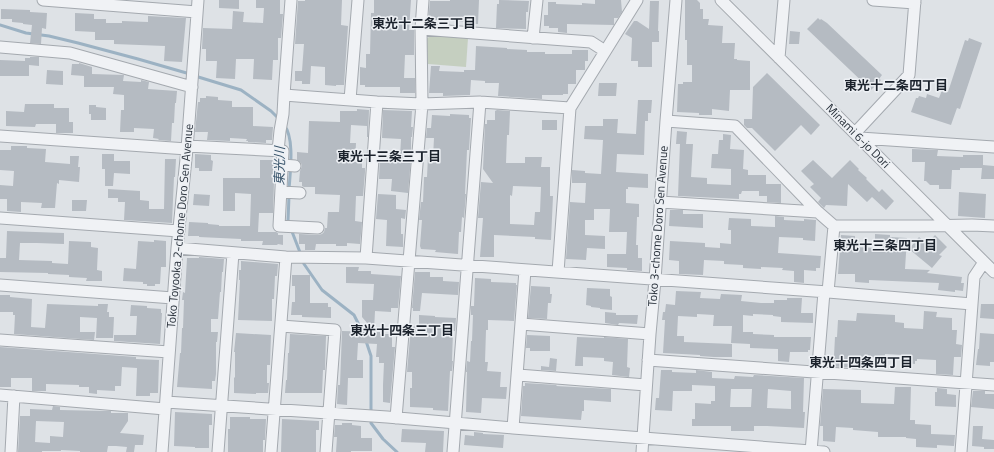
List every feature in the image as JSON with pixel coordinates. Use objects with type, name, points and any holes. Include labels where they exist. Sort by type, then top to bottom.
[{"type":"street","points":[[42,0],[197,12]]},
{"type":"street","name":"Toko Toyooka 2-chome Doro Sen Avenue","points":[[162,452],[177,248],[193,79],[198,0]]},
{"type":"street","points":[[278,151],[280,131],[284,114],[291,0]]},
{"type":"street","points":[[350,100],[358,0]]},
{"type":"street","points":[[392,418],[410,262],[422,104],[421,29],[423,0]]},
{"type":"street","points":[[533,38],[537,0]]},
{"type":"street","points":[[558,272],[570,108],[637,0]]},
{"type":"street","name":"Toko 3-chome Doro Sen Avenue","points":[[642,452],[676,0]]},
{"type":"street","name":"Minami 6-jo Dori","points":[[721,0],[994,272]]},
{"type":"street","points":[[779,58],[784,0]]},
{"type":"street","points":[[858,136],[909,75],[915,1],[873,0]]},
{"type":"street","points":[[421,29],[591,42],[605,51]]},
{"type":"street","points":[[0,48],[70,53],[193,79]]},
{"type":"street","points":[[284,95],[377,102],[422,104],[480,102],[570,108]]},
{"type":"street","points":[[366,258],[377,102]]},
{"type":"street","points":[[454,452],[480,102]]},
{"type":"street","points":[[666,121],[735,126],[818,212],[834,226],[994,226]]},
{"type":"street","points":[[0,136],[283,151],[289,165],[290,192],[279,226],[318,228]]},
{"type":"street","points":[[858,136],[994,147]]},
{"type":"street","points":[[660,202],[818,212]]},
{"type":"street","points":[[0,218],[179,231]]},
{"type":"street","points":[[811,452],[817,372],[834,226]]},
{"type":"street","points":[[177,248],[295,257],[366,258],[972,304]]},
{"type":"street","points":[[218,452],[233,253]]},
{"type":"street","points":[[271,452],[281,326],[295,257]]},
{"type":"street","points":[[961,452],[974,277],[984,262]]},
{"type":"street","points":[[514,428],[525,270]]},
{"type":"street","points":[[0,285],[173,298]]},
{"type":"street","points":[[521,324],[650,334]]},
{"type":"street","points":[[281,326],[334,330],[326,452]]},
{"type":"street","points":[[0,340],[169,352]]},
{"type":"street","points":[[648,360],[994,385]]},
{"type":"street","points":[[518,375],[646,385]]},
{"type":"street","points":[[0,395],[165,405],[222,406],[362,415],[455,424],[824,452]]},
{"type":"street","points":[[11,452],[14,396]]},
{"type":"green space","points":[[432,35],[468,38],[466,67],[428,64],[426,39]]},
{"type":"building","points":[[219,0],[239,0],[239,9],[219,8]]},
{"type":"building","points":[[256,0],[280,0],[280,14],[283,14],[281,38],[278,38],[278,60],[273,60],[272,80],[253,79],[254,59],[236,59],[235,79],[216,78],[217,61],[206,61],[206,49],[202,49],[203,28],[232,29],[233,11],[244,12],[243,22],[263,23],[264,8],[256,8]]},
{"type":"building","points":[[342,0],[341,25],[348,26],[344,85],[325,85],[325,67],[311,66],[310,84],[302,84],[302,81],[295,81],[295,71],[302,71],[304,44],[295,44],[298,1]]},
{"type":"building","points":[[374,0],[411,0],[409,30],[414,30],[414,55],[405,55],[404,78],[415,78],[415,93],[400,93],[400,87],[365,87],[365,85],[360,85],[360,67],[366,68],[366,54],[370,54],[371,13],[374,13]]},
{"type":"building","points":[[479,0],[478,24],[435,20],[435,23],[428,23],[430,1]]},
{"type":"building","points":[[499,0],[529,1],[528,12],[526,12],[526,29],[496,28],[497,4],[499,4]]},
{"type":"building","points":[[595,0],[621,0],[622,12],[618,18],[614,18],[614,25],[567,24],[567,33],[558,32],[558,28],[549,28],[549,26],[544,26],[544,15],[548,15],[548,2],[556,2],[556,4],[582,5],[582,3],[595,4]]},
{"type":"building","points":[[685,0],[697,0],[700,3],[700,9],[703,9],[703,19],[709,19],[708,25],[723,26],[722,43],[735,43],[734,59],[750,61],[750,90],[730,90],[729,111],[712,109],[712,115],[677,112],[678,84],[683,84],[683,82],[692,82],[692,65],[687,65],[687,40],[685,40]]},
{"type":"building","points":[[650,1],[659,1],[659,42],[652,42],[652,67],[638,67],[638,61],[631,61],[632,38],[625,34],[634,21],[637,21],[649,29]]},
{"type":"building","points":[[1,9],[30,10],[30,12],[47,13],[46,29],[42,28],[41,44],[30,43],[32,25],[12,22],[12,19],[1,19]]},
{"type":"building","points":[[75,13],[94,14],[94,19],[106,19],[106,23],[122,23],[122,21],[148,22],[148,16],[186,18],[182,62],[164,61],[165,46],[114,44],[114,40],[95,40],[95,32],[75,31]]},
{"type":"building","points":[[818,18],[827,23],[882,75],[879,79],[881,80],[871,90],[807,29]]},
{"type":"building","points":[[790,31],[800,32],[799,44],[789,44]]},
{"type":"building","points":[[969,38],[982,43],[960,109],[957,108],[951,125],[911,112],[916,98],[919,96],[926,98],[927,94],[939,98],[942,90],[948,92],[965,40],[968,41]]},
{"type":"building","points":[[476,46],[527,50],[527,52],[545,52],[545,54],[572,54],[572,50],[588,50],[588,61],[585,61],[585,70],[576,70],[576,84],[568,84],[568,94],[542,95],[542,99],[498,96],[499,83],[485,83],[485,81],[471,80],[470,95],[443,96],[443,93],[429,93],[431,66],[440,66],[439,71],[464,72],[464,70],[475,70]]},
{"type":"building","points":[[39,57],[39,66],[29,65],[29,76],[0,76],[0,60],[25,61],[25,58]]},
{"type":"building","points":[[79,63],[92,67],[92,74],[124,75],[123,81],[141,82],[141,80],[149,82],[148,89],[177,91],[171,141],[153,138],[154,129],[134,128],[134,132],[120,132],[121,110],[124,110],[124,95],[113,94],[114,87],[84,87],[84,76],[71,75],[72,64]]},
{"type":"building","points":[[47,70],[63,71],[63,85],[46,84]]},
{"type":"building","points":[[767,73],[820,125],[811,135],[801,125],[775,151],[752,128],[747,128],[744,125],[744,119],[752,119],[753,87]]},
{"type":"building","points":[[599,83],[617,83],[616,96],[598,96]]},
{"type":"building","points":[[206,96],[218,97],[218,100],[232,101],[232,107],[253,107],[253,126],[273,127],[272,140],[266,140],[266,143],[248,142],[246,141],[247,139],[230,138],[230,141],[207,140],[208,132],[195,132],[198,102],[200,102],[200,98],[206,98]]},
{"type":"building","points":[[638,100],[652,100],[651,113],[648,113],[648,121],[645,121],[644,155],[617,154],[616,172],[648,174],[648,188],[628,187],[628,189],[626,189],[626,203],[639,204],[636,245],[638,245],[638,258],[642,258],[642,271],[627,270],[627,268],[607,267],[607,254],[626,254],[627,232],[609,232],[610,209],[594,209],[594,220],[585,220],[585,235],[605,236],[605,249],[587,248],[586,260],[566,259],[570,202],[585,203],[586,183],[572,183],[572,170],[601,174],[603,140],[584,139],[585,126],[603,126],[603,119],[618,119],[617,133],[636,134]]},
{"type":"building","points":[[25,104],[54,104],[54,108],[69,108],[69,122],[73,122],[73,133],[56,133],[56,124],[36,124],[35,127],[6,126],[6,111],[24,112]]},
{"type":"building","points":[[89,105],[96,105],[96,107],[106,108],[106,120],[91,120]]},
{"type":"building","points":[[357,109],[369,110],[368,137],[367,126],[351,125],[350,143],[356,143],[355,162],[362,162],[362,168],[365,168],[363,196],[356,196],[355,221],[362,222],[360,244],[347,243],[347,246],[336,246],[336,244],[316,244],[315,250],[305,250],[305,244],[299,244],[299,234],[322,234],[325,228],[327,228],[328,212],[339,212],[340,195],[315,194],[315,187],[302,186],[302,182],[299,182],[302,166],[297,160],[297,152],[308,153],[309,121],[340,122],[340,111],[357,111]]},
{"type":"building","points":[[383,110],[412,111],[411,127],[413,127],[411,137],[408,193],[391,191],[392,179],[379,179],[380,156],[400,157],[401,139],[382,138]]},
{"type":"building","points":[[495,111],[510,111],[506,163],[525,163],[525,157],[542,157],[541,167],[550,167],[550,196],[553,196],[551,240],[535,239],[535,237],[494,235],[494,257],[480,257],[483,218],[478,218],[481,182],[493,183],[483,169],[485,124],[487,124],[487,120],[495,120]],"holes":[[[513,186],[541,187],[540,212],[535,212],[534,225],[510,224],[510,195],[512,196]]]},
{"type":"building","points":[[450,114],[469,115],[469,118],[471,118],[469,150],[467,150],[464,218],[462,217],[461,232],[459,232],[458,254],[435,252],[436,250],[421,249],[420,246],[422,220],[419,220],[421,202],[423,202],[424,177],[427,177],[428,157],[433,157],[434,138],[426,138],[427,128],[431,128],[432,115],[450,116]]},
{"type":"building","points":[[542,120],[557,120],[557,130],[542,130]]},
{"type":"building","points":[[677,131],[687,132],[686,144],[693,144],[691,177],[707,178],[707,184],[731,185],[731,169],[711,168],[712,154],[718,154],[719,140],[723,140],[723,134],[731,135],[730,149],[744,150],[743,169],[748,170],[748,175],[766,175],[766,184],[781,184],[781,203],[767,202],[767,196],[759,196],[759,191],[742,191],[741,194],[739,194],[739,199],[678,196],[680,144],[676,144]]},
{"type":"building","points":[[11,146],[27,146],[27,148],[46,149],[45,162],[70,164],[70,156],[79,156],[79,182],[59,180],[59,184],[57,183],[55,208],[41,208],[42,203],[21,202],[21,212],[7,211],[7,199],[0,199],[0,185],[13,186],[14,171],[0,170],[0,150],[11,150]]},
{"type":"building","points":[[912,149],[938,150],[937,156],[963,157],[963,155],[983,155],[983,165],[994,166],[994,179],[981,179],[982,168],[960,168],[960,170],[952,170],[951,189],[939,189],[939,185],[930,185],[924,181],[925,162],[912,162]]},
{"type":"building","points":[[102,154],[114,154],[114,161],[130,161],[130,174],[114,173],[113,186],[105,186],[105,169],[102,169]]},
{"type":"building","points":[[195,154],[211,155],[211,160],[213,161],[212,171],[199,171],[199,168],[195,168]]},
{"type":"building","points":[[165,159],[176,159],[172,223],[124,220],[125,202],[118,202],[118,198],[108,198],[108,189],[140,191],[140,200],[149,201],[149,209],[164,209]]},
{"type":"building","points":[[260,160],[274,160],[274,182],[273,213],[259,213],[258,232],[276,232],[278,235],[283,235],[283,245],[262,245],[263,241],[241,241],[241,239],[188,236],[189,222],[208,223],[219,226],[250,226],[251,194],[235,193],[235,211],[223,211],[223,178],[260,178]]},
{"type":"building","points":[[813,160],[832,178],[850,160],[879,192],[882,189],[894,201],[886,210],[872,197],[867,202],[848,184],[847,206],[826,205],[824,208],[818,202],[821,198],[810,187],[814,184],[801,171]]},
{"type":"building","points":[[959,192],[986,194],[985,218],[958,216]]},
{"type":"building","points":[[194,194],[210,195],[209,206],[193,205]]},
{"type":"building","points":[[378,194],[396,195],[396,209],[406,210],[405,219],[401,218],[403,247],[386,246],[387,220],[376,219]]},
{"type":"building","points":[[72,200],[87,200],[86,211],[72,211]]},
{"type":"building","points":[[670,210],[683,210],[683,214],[703,214],[703,228],[669,226]]},
{"type":"building","points":[[775,216],[784,217],[784,220],[816,220],[815,241],[803,240],[803,238],[779,237],[778,253],[821,256],[820,268],[816,268],[816,271],[804,270],[804,283],[794,282],[794,271],[782,270],[783,268],[743,268],[743,265],[724,264],[724,261],[704,260],[703,275],[679,274],[679,261],[669,260],[670,241],[705,243],[705,247],[720,248],[720,243],[731,244],[731,230],[728,230],[729,218],[751,219],[751,226],[775,227]]},
{"type":"building","points":[[7,231],[64,233],[64,244],[20,243],[19,260],[52,261],[52,263],[68,264],[69,241],[91,242],[91,247],[98,248],[97,270],[102,271],[102,281],[86,281],[87,278],[69,277],[69,275],[48,273],[0,272],[0,258],[6,258]]},
{"type":"building","points":[[875,234],[907,238],[905,269],[930,270],[927,273],[962,277],[961,283],[964,283],[963,291],[955,290],[955,292],[938,290],[939,283],[869,280],[869,283],[855,282],[855,274],[838,274],[841,235],[855,236],[854,247],[875,248]]},
{"type":"building","points":[[935,235],[947,247],[939,255],[942,256],[932,268],[909,249],[919,237],[927,244]]},
{"type":"building","points":[[154,240],[166,241],[166,267],[161,267],[160,284],[155,284],[155,286],[147,286],[147,284],[143,284],[143,282],[123,281],[124,268],[136,269],[138,241],[154,242]]},
{"type":"building","points":[[199,257],[224,259],[218,319],[211,319],[211,332],[218,332],[216,342],[216,374],[215,381],[212,381],[212,389],[177,387],[183,328],[184,300],[182,300],[183,292],[185,293],[187,258]]},
{"type":"building","points":[[241,261],[278,264],[277,276],[275,276],[274,299],[272,299],[272,321],[238,320],[239,270],[241,270]]},
{"type":"building","points":[[346,267],[359,267],[358,271],[371,271],[371,274],[401,276],[398,308],[391,308],[391,312],[375,311],[374,331],[362,317],[362,300],[373,300],[374,284],[346,283]]},
{"type":"building","points":[[415,272],[430,272],[430,277],[443,277],[443,281],[459,282],[458,295],[422,293],[420,311],[413,311]]},
{"type":"building","points":[[292,275],[310,275],[310,303],[328,303],[328,307],[331,307],[331,318],[291,315],[292,302],[295,302],[295,286],[292,286]]},
{"type":"building","points":[[475,278],[491,279],[491,282],[516,283],[517,285],[514,321],[488,320],[488,330],[486,330],[485,362],[488,362],[487,371],[501,372],[500,387],[507,387],[506,399],[482,398],[481,413],[466,412],[466,372],[467,361],[470,362],[473,315],[471,315],[471,306],[474,306]]},
{"type":"building","points":[[531,286],[550,287],[550,294],[552,294],[551,303],[548,303],[547,319],[528,318]]},
{"type":"building","points":[[587,288],[610,289],[610,296],[612,297],[612,310],[600,309],[586,305]]},
{"type":"building","points":[[676,291],[701,292],[700,298],[720,299],[721,294],[742,295],[741,301],[761,303],[774,303],[774,300],[787,300],[787,298],[802,298],[801,313],[813,313],[813,323],[781,322],[781,317],[773,315],[743,315],[743,332],[774,335],[774,337],[811,337],[810,350],[808,350],[808,352],[790,352],[789,362],[778,361],[778,349],[750,348],[750,344],[731,343],[732,326],[713,326],[714,315],[697,314],[697,317],[678,316],[677,336],[684,336],[684,342],[732,344],[732,357],[663,353],[665,320],[662,320],[663,312],[665,312],[666,304],[675,305]]},
{"type":"building","points":[[0,295],[10,295],[10,297],[32,299],[31,327],[45,328],[47,304],[98,306],[98,304],[108,304],[107,312],[109,312],[109,317],[114,317],[113,338],[96,338],[97,318],[80,317],[80,332],[95,332],[94,340],[14,334],[15,315],[13,315],[13,312],[0,312]]},
{"type":"building","points":[[981,304],[994,304],[994,319],[980,318]]},
{"type":"building","points":[[131,305],[161,309],[160,344],[114,341],[114,335],[136,335],[137,316],[130,316]]},
{"type":"building","points":[[924,311],[937,312],[936,317],[952,318],[952,330],[957,330],[956,344],[962,345],[961,357],[954,357],[953,375],[936,374],[936,360],[917,359],[915,364],[905,363],[905,361],[903,361],[903,355],[885,354],[885,358],[862,357],[861,368],[825,366],[826,356],[834,356],[838,320],[856,321],[857,313],[895,315],[895,322],[904,323],[904,328],[923,329]]},
{"type":"building","points":[[605,312],[616,313],[616,315],[638,315],[637,324],[619,323],[618,325],[605,323]]},
{"type":"building","points":[[419,315],[456,318],[455,331],[453,331],[453,361],[452,371],[450,371],[448,411],[433,410],[433,408],[410,407],[412,372],[407,372],[411,326],[419,327]]},
{"type":"building","points":[[342,331],[380,332],[380,334],[392,334],[392,347],[395,347],[390,403],[383,402],[384,363],[379,363],[379,357],[376,357],[377,344],[358,343],[357,360],[363,360],[363,378],[348,378],[347,405],[337,404],[338,385],[340,385]]},
{"type":"building","points":[[236,333],[271,335],[270,365],[267,365],[267,383],[269,383],[268,393],[234,393],[234,352]]},
{"type":"building","points":[[980,333],[994,334],[994,362],[990,362],[990,366],[976,365]]},
{"type":"building","points":[[290,334],[326,336],[325,370],[323,370],[322,393],[285,393]]},
{"type":"building","points":[[527,335],[550,336],[550,351],[530,351],[530,348],[526,348]]},
{"type":"building","points":[[577,337],[628,339],[627,367],[630,368],[629,377],[612,375],[613,362],[604,361],[604,358],[583,357],[583,366],[575,366]]},
{"type":"building","points":[[0,347],[159,360],[158,393],[150,393],[150,396],[136,396],[137,368],[122,367],[121,386],[115,386],[115,391],[97,390],[97,394],[89,393],[89,387],[79,387],[79,385],[46,384],[46,391],[32,391],[32,378],[11,378],[11,387],[0,387]]},
{"type":"building","points":[[550,358],[557,359],[556,371],[541,370],[541,366],[549,367]]},
{"type":"building","points":[[661,370],[696,373],[696,370],[712,372],[712,378],[734,379],[735,376],[753,377],[754,375],[804,378],[804,428],[754,426],[754,431],[731,431],[731,426],[692,426],[692,419],[695,419],[695,403],[711,404],[711,401],[715,401],[715,386],[692,385],[692,391],[673,391],[672,411],[655,410],[656,398],[659,398]],"holes":[[[731,389],[752,389],[751,407],[730,407]],[[768,389],[791,391],[791,409],[767,408]]]},
{"type":"building","points":[[525,383],[611,389],[611,402],[584,400],[584,411],[582,411],[581,420],[521,416],[523,386],[525,386]]},
{"type":"building","points":[[895,387],[911,387],[910,420],[915,420],[915,424],[931,425],[931,434],[955,435],[954,446],[937,445],[937,448],[916,447],[916,439],[906,437],[878,437],[878,432],[836,427],[835,442],[823,441],[823,426],[820,426],[823,389],[861,390],[861,403],[894,404]]},
{"type":"building","points":[[937,388],[947,389],[947,394],[956,395],[956,407],[935,406],[935,392],[937,392]]},
{"type":"building","points":[[973,391],[985,391],[985,394],[994,394],[994,409],[971,407]]},
{"type":"building","points":[[53,406],[60,407],[60,410],[111,411],[111,413],[128,413],[128,421],[120,433],[144,435],[143,445],[135,445],[134,452],[126,452],[127,447],[108,446],[107,452],[61,450],[18,452],[20,416],[30,416],[30,409],[52,410]],"holes":[[[36,421],[64,422],[63,437],[50,436],[50,443],[35,442]]]},
{"type":"building","points":[[175,412],[212,414],[212,425],[209,425],[209,448],[174,446]]},
{"type":"building","points":[[230,417],[266,419],[263,452],[228,452],[228,429],[230,429]]},
{"type":"building","points":[[282,419],[319,421],[319,430],[316,430],[316,452],[281,452]]},
{"type":"building","points":[[342,423],[352,423],[352,425],[361,426],[361,438],[372,438],[372,451],[336,452],[337,437],[334,437],[335,425],[342,425]]},
{"type":"building","points":[[973,426],[983,426],[982,439],[994,440],[994,449],[984,449],[984,447],[972,446]]},
{"type":"building","points":[[402,429],[444,431],[443,452],[425,452],[426,443],[401,442]]},
{"type":"building","points":[[474,432],[504,435],[503,448],[464,445],[465,435],[474,436]]},
{"type":"waterway","name":"東光川","points":[[0,25],[26,33],[49,36],[78,43],[190,74]]},
{"type":"waterway","name":"東光川","points":[[195,76],[241,90],[271,111],[279,119]]},
{"type":"waterway","name":"東光川","points":[[284,125],[290,138],[291,147],[289,190]]},
{"type":"waterway","name":"東光川","points":[[289,196],[289,224]]},
{"type":"waterway","name":"東光川","points":[[291,229],[301,255]]},
{"type":"waterway","name":"東光川","points":[[303,261],[322,290],[354,315],[364,335]]},
{"type":"waterway","name":"東光川","points":[[366,341],[371,356],[371,423],[383,439],[397,452]]},
{"type":"district","name":"東光十二条三丁目","points":[[424,23]]},
{"type":"district","name":"東光十二条四丁目","points":[[896,85]]},
{"type":"district","name":"東光十三条三丁目","points":[[389,156]]},
{"type":"district","name":"東光十三条四丁目","points":[[885,245]]},
{"type":"district","name":"東光十四条三丁目","points":[[402,330]]},
{"type":"district","name":"東光十四条四丁目","points":[[861,362]]}]
